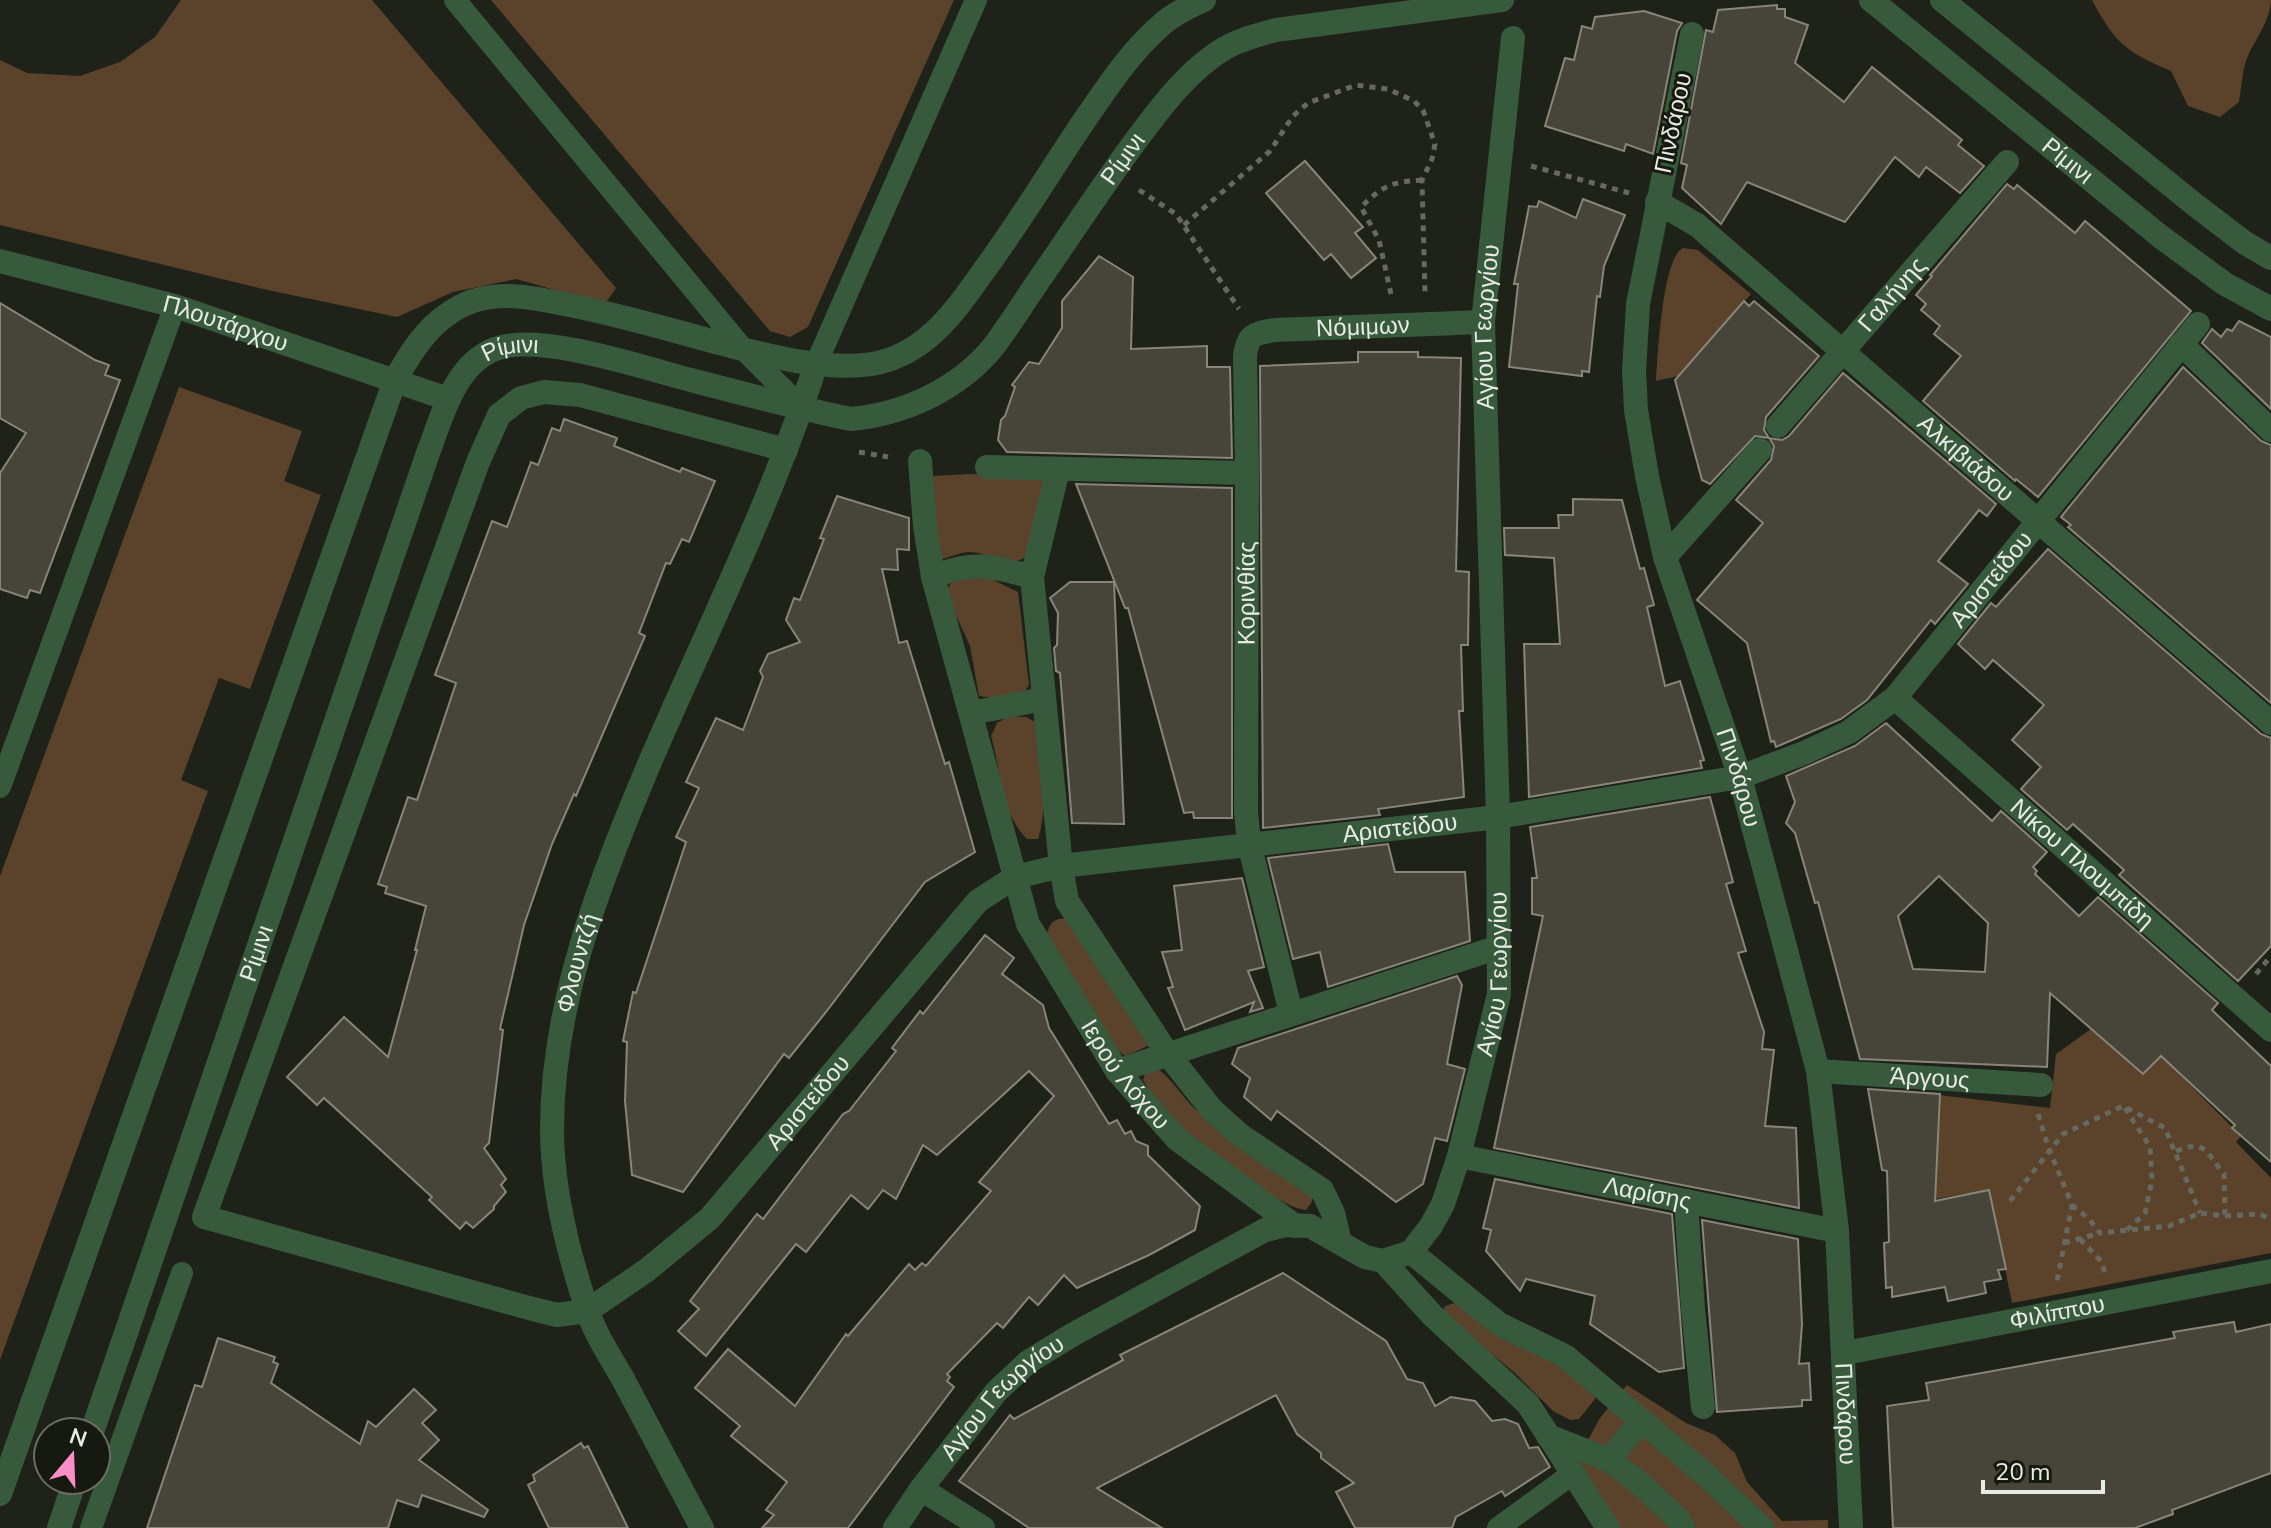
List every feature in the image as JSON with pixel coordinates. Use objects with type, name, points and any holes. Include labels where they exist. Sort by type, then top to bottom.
[{"type":"street","points":[[0,1494],[395,380],[410,352],[434,325],[464,304],[485,298],[512,297],[562,303],[743,349],[816,364],[872,364],[900,355],[927,339],[952,316],[1118,71],[1158,27],[1181,10],[1204,0]]},
{"type":"street","name":"Ρίμινι","points":[[98,1416],[448,399],[462,375],[483,355],[510,345],[529,344],[592,355],[851,419],[877,417],[910,407],[936,394],[992,347],[1164,103],[1198,68],[1223,49],[1276,30],[1502,0]]},
{"type":"street","name":"Ρίμινι","points":[[1871,0],[2161,237],[2225,284],[2271,309]]},
{"type":"street","name":"Ρίμινι","points":[[1942,0],[2194,204],[2245,243],[2271,258]]},
{"type":"street","name":"Πινδάρου","points":[[1692,34],[1638,304],[1634,371],[1636,410],[1665,557],[1740,777],[1818,1071],[1837,1231],[1851,1528]]},
{"type":"street","name":"Αγίου Γεωργίου","points":[[1411,1252],[1443,1204],[1459,1156],[1499,994],[1498,817],[1483,322],[1513,38]]},
{"type":"street","name":"Γαλήνης","points":[[1778,426],[2007,162]]},
{"type":"street","name":"Αλκιβιάδου","points":[[1657,202],[1697,225],[2271,723]]},
{"type":"street","name":"Πλουτάρχου","points":[[0,261],[175,306],[448,399]]},
{"type":"street","name":"Νόμιμων","points":[[1251,338],[1275,330],[1483,322]]},
{"type":"street","name":"Αριστείδου","points":[[587,1311],[647,1270],[710,1218],[978,901],[1015,877],[1061,866],[1498,817],[1740,777],[1849,732],[1895,698],[2198,324]]},
{"type":"street","name":"Κορινθίας","points":[[1251,338],[1245,356],[1246,812],[1249,843],[1291,1013]]},
{"type":"street","points":[[2181,344],[2271,430]]},
{"type":"street","name":"Φλουντζή","points":[[702,1528],[587,1311],[558,1201],[552,1130],[554,1076],[581,941],[624,824],[786,450],[816,364]]},
{"type":"street","points":[[587,1311],[557,1315],[204,1217],[478,462],[499,415],[521,398],[544,392],[580,395],[786,450]]},
{"type":"street","points":[[1665,557],[1760,450]]},
{"type":"street","name":"Ιερού Λόχου","points":[[920,461],[933,577],[1028,924],[1117,1071],[1177,1139],[1295,1226]]},
{"type":"street","points":[[987,467],[1247,473]]},
{"type":"street","points":[[1058,470],[1032,577],[1067,901],[1167,1053],[1212,1110],[1240,1135],[1322,1190],[1333,1213],[1340,1242]]},
{"type":"street","points":[[933,577],[950,569],[974,565],[1032,577]]},
{"type":"street","name":"Νίκου Πλουμπίδη","points":[[1895,698],[2271,1030]]},
{"type":"street","points":[[971,713],[1044,699]]},
{"type":"street","points":[[1117,1071],[1499,947]]},
{"type":"street","name":"Άργους","points":[[1818,1071],[2041,1085]]},
{"type":"street","name":"Λαρίσης","points":[[1459,1156],[1837,1231]]},
{"type":"street","points":[[1686,1201],[1703,1407]]},
{"type":"street","points":[[1295,1226],[1310,1226],[1365,1257],[1383,1261],[1411,1252],[1499,1324],[1565,1356],[1706,1475],[1762,1528]]},
{"type":"street","name":"Αγίου Γεωργίου","points":[[895,1528],[996,1392],[1028,1362],[1265,1230],[1295,1226]]},
{"type":"street","points":[[1383,1261],[1432,1315],[1528,1404],[1608,1528]]},
{"type":"street","name":"Φιλίππου","points":[[1845,1353],[2271,1271]]},
{"type":"street","points":[[1609,1460],[1641,1421]]},
{"type":"street","points":[[1548,1436],[1609,1460],[1637,1481],[1679,1520],[1683,1528]]},
{"type":"street","points":[[921,1489],[983,1528]]},
{"type":"street","points":[[59,1528],[70,1496]]},
{"type":"lane","points":[[455,0],[743,349],[802,408]]},
{"type":"lane","points":[[816,364],[976,0]]},
{"type":"lane","points":[[0,787],[175,306]]},
{"type":"lane","points":[[91,1528],[182,1273]]},
{"type":"lane","points":[[1498,1528],[1572,1474]]},
{"type":"path","points":[[1184,225],[1270,151],[1293,116],[1308,103],[1356,85],[1388,89],[1414,101],[1423,110],[1435,144],[1422,180],[1426,324]]},
{"type":"path","points":[[1546,169],[1596,182]]},
{"type":"path","points":[[1112,173],[1176,214],[1251,338]]},
{"type":"path","points":[[1396,325],[1379,240],[1361,207],[1395,182],[1422,180]]},
{"type":"path","points":[[2256,974],[2271,956]]},
{"type":"path","points":[[2041,1085],[2038,1120],[2049,1149],[2072,1205],[2100,1233]]},
{"type":"path","points":[[2010,1201],[2063,1134],[2123,1106]]},
{"type":"path","points":[[2123,1106],[2165,1128],[2200,1213]]},
{"type":"path","points":[[2123,1106],[2150,1147],[2152,1180],[2145,1213],[2126,1231]]},
{"type":"path","points":[[2176,1151],[2193,1144],[2200,1146],[2224,1174],[2225,1216]]},
{"type":"path","points":[[2051,1313],[2072,1205]]},
{"type":"path","points":[[2064,1243],[2100,1233],[2169,1226],[2200,1213],[2225,1216],[2259,1214],[2271,1219]]},
{"type":"shaded area","points":[[181,0],[372,0],[616,288],[605,304],[516,279],[453,292],[397,317],[263,289],[0,225],[0,60],[27,73],[80,76],[120,62],[155,37]]},
{"type":"shaded area","points":[[491,0],[954,0],[808,327],[790,337],[770,331]]},
{"type":"shaded area","points":[[2092,0],[2271,0],[2268,17],[2245,64],[2239,102],[2220,117],[2188,106],[2171,71],[2132,52],[2123,44],[2107,26]]},
{"type":"shaded area","points":[[1683,248],[1698,250],[1751,294],[1678,376],[1656,381],[1666,288],[1670,269]]},
{"type":"shaded area","points":[[179,387],[302,431],[284,481],[321,495],[250,689],[219,678],[181,780],[208,791],[0,1360],[0,876]]},
{"type":"shaded area","points":[[932,476],[1046,477],[1025,557],[1011,562],[970,552],[939,560]]},
{"type":"shaded area","points":[[981,574],[1018,592],[1029,685],[1025,691],[994,698],[979,696],[970,646],[946,593],[951,582]]},
{"type":"shaded area","points":[[1010,716],[1026,717],[1035,722],[1044,796],[1038,839],[1027,839],[1006,804],[991,736],[997,723]]},
{"type":"shaded area","points":[[1067,918],[1150,1041],[1148,1046],[1125,1056],[1116,1049],[1047,933],[1054,921]]},
{"type":"shaded area","points":[[2091,1029],[2143,1074],[2161,1056],[2241,1136],[2236,1142],[2271,1178],[2271,1253],[2012,1303],[1989,1190],[1935,1199],[1939,1095],[2050,1108],[2056,1054]]},
{"type":"shaded area","points":[[1158,1069],[1210,1121],[1313,1194],[1306,1210],[1294,1207],[1256,1186],[1177,1127],[1143,1080],[1146,1071]]},
{"type":"shaded area","points":[[1454,1303],[1559,1363],[1594,1393],[1595,1399],[1579,1419],[1570,1420],[1553,1411],[1515,1373],[1442,1313],[1445,1306]]},
{"type":"shaded area","points":[[1627,1385],[1686,1423],[1715,1435],[1735,1453],[1747,1482],[1782,1521],[1828,1520],[1828,1528],[1620,1528],[1576,1462],[1600,1418]]},
{"type":"building","points":[[1777,5],[1777,9],[1785,9],[1785,17],[1808,25],[1795,63],[1844,102],[1872,67],[1962,140],[1958,145],[1984,166],[1960,193],[1926,167],[1919,177],[1895,157],[1845,222],[1747,182],[1721,224],[1682,188],[1687,165],[1681,163],[1706,30],[1713,32],[1718,10]]},
{"type":"building","points":[[1644,11],[1682,23],[1677,31],[1653,154],[1626,144],[1624,151],[1545,126],[1565,58],[1574,60],[1582,26],[1592,29],[1595,17]]},
{"type":"building","points":[[1305,161],[1363,227],[1355,233],[1376,258],[1351,278],[1331,254],[1324,260],[1266,193]]},
{"type":"building","points":[[2007,184],[2014,189],[2017,185],[2075,233],[2085,221],[2191,311],[2038,497],[2015,481],[1923,401],[1961,356],[1934,334],[1940,326],[1921,310],[1926,304],[1916,295]]},
{"type":"building","points":[[1583,199],[1625,215],[1604,266],[1600,297],[1597,296],[1589,372],[1582,371],[1582,376],[1509,367],[1518,284],[1514,284],[1529,206],[1537,207],[1539,201],[1576,218]]},
{"type":"building","points":[[1099,256],[1133,277],[1131,349],[1207,346],[1207,367],[1230,367],[1232,458],[1007,452],[998,440],[1001,420],[1015,387],[1012,385],[1029,362],[1039,364],[1062,328],[1062,301]]},
{"type":"building","points":[[1744,301],[1749,306],[1754,301],[1819,356],[1766,417],[1764,430],[1769,438],[1755,436],[1710,484],[1702,480],[1675,380]]},
{"type":"building","points":[[0,303],[95,360],[109,365],[105,375],[120,380],[40,593],[30,590],[27,598],[0,589],[0,473],[26,433],[0,418]]},
{"type":"building","points":[[2239,321],[2271,337],[2271,409],[2202,343],[2212,329],[2221,337],[2227,329],[2232,331]]},
{"type":"building","points":[[1358,352],[1418,352],[1418,357],[1461,358],[1456,571],[1469,572],[1468,645],[1461,645],[1463,711],[1459,711],[1464,797],[1378,809],[1380,815],[1263,828],[1260,366],[1358,362]]},
{"type":"building","points":[[2183,367],[2261,441],[2271,445],[2271,703],[2068,527],[2071,525],[2061,517]]},
{"type":"building","points":[[1843,373],[1996,504],[1987,516],[1979,510],[1938,561],[1968,584],[1935,624],[1931,620],[1867,700],[1841,719],[1776,747],[1774,741],[1771,742],[1747,643],[1697,600],[1763,523],[1736,500],[1771,460],[1774,446],[1769,438],[1782,440],[1789,436]]},
{"type":"building","points":[[564,419],[617,438],[614,446],[680,472],[682,468],[715,481],[689,542],[682,539],[670,564],[666,563],[639,633],[645,636],[552,844],[524,925],[500,1029],[503,1030],[489,1143],[484,1148],[506,1179],[501,1185],[506,1192],[494,1209],[473,1228],[466,1222],[460,1229],[429,1200],[432,1197],[324,1098],[317,1105],[287,1077],[344,1017],[388,1057],[426,906],[385,893],[387,887],[378,884],[408,797],[417,800],[456,683],[435,675],[492,521],[507,527],[531,462],[538,465],[552,428],[560,431]]},
{"type":"building","points":[[1076,484],[1232,488],[1232,818],[1194,818],[1193,812],[1184,813],[1128,608],[1125,608]]},
{"type":"building","points":[[837,496],[909,518],[909,550],[897,549],[898,570],[882,569],[899,643],[907,641],[945,764],[949,762],[975,852],[925,882],[789,1058],[784,1054],[683,1192],[632,1175],[625,1101],[627,1042],[623,1041],[633,992],[636,993],[686,842],[676,837],[699,788],[686,782],[716,718],[743,730],[763,677],[760,671],[768,654],[800,642],[786,620],[794,598],[800,600]]},
{"type":"building","points":[[1573,499],[1622,500],[1640,569],[1644,568],[1654,605],[1647,607],[1665,686],[1680,681],[1704,760],[1700,761],[1702,768],[1529,797],[1524,644],[1560,644],[1554,558],[1505,555],[1504,528],[1559,528],[1558,515],[1573,515]]},
{"type":"building","points":[[2048,549],[2261,734],[2271,738],[2271,946],[2238,981],[2119,875],[2124,870],[2073,824],[2067,830],[2021,789],[2041,767],[2012,740],[2044,705],[1993,660],[1985,669],[1958,644],[1991,603],[1996,607]]},
{"type":"building","points":[[1070,582],[1114,582],[1124,824],[1072,823],[1060,673],[1056,671],[1054,648],[1057,645],[1058,613],[1050,598]]},
{"type":"building","points":[[1886,723],[1992,821],[2001,811],[2047,852],[2033,867],[2037,871],[2035,874],[2079,916],[2098,897],[2218,1003],[2212,1010],[2271,1066],[2271,1162],[2232,1128],[2235,1125],[2161,1056],[2143,1074],[2050,993],[2047,1067],[1860,1059],[1818,902],[1815,903],[1795,833],[1786,823],[1795,802],[1786,776],[1855,746]],"holes":[[[1939,876],[1988,923],[1985,972],[1913,969],[1898,916]]]},
{"type":"building","points":[[1710,797],[1733,882],[1726,884],[1746,951],[1738,953],[1764,1032],[1762,1049],[1774,1050],[1765,1126],[1796,1128],[1799,1208],[1494,1148],[1543,916],[1532,914],[1532,878],[1537,878],[1530,827]]},
{"type":"building","points":[[1388,844],[1395,872],[1465,872],[1470,941],[1328,987],[1320,952],[1293,959],[1268,858]]},
{"type":"building","points":[[1242,878],[1264,967],[1248,971],[1263,1008],[1250,1012],[1254,1002],[1185,1030],[1168,988],[1173,987],[1162,952],[1182,950],[1174,886]]},
{"type":"building","points":[[985,935],[1014,958],[1002,974],[1043,1005],[1049,1028],[1109,1124],[1117,1120],[1125,1134],[1131,1131],[1136,1141],[1148,1146],[1148,1155],[1200,1206],[1195,1230],[1077,1288],[1064,1275],[1038,1305],[1029,1297],[1003,1328],[997,1323],[947,1374],[950,1377],[947,1381],[954,1387],[848,1528],[762,1528],[774,1515],[766,1510],[787,1482],[731,1436],[740,1426],[695,1388],[728,1349],[795,1406],[846,1334],[848,1336],[909,1264],[915,1270],[922,1263],[926,1266],[991,1191],[979,1182],[1054,1096],[1029,1071],[937,1155],[923,1145],[896,1199],[883,1190],[868,1209],[851,1195],[806,1252],[796,1244],[706,1356],[678,1331],[699,1309],[690,1301],[757,1214],[763,1219],[843,1114],[849,1111],[896,1051],[892,1048],[920,1011],[923,1014]]},
{"type":"building","points":[[1457,976],[1462,985],[1447,1064],[1465,1069],[1447,1141],[1435,1138],[1423,1184],[1396,1202],[1277,1111],[1271,1120],[1244,1097],[1250,1078],[1232,1064],[1238,1048]]},
{"type":"building","points":[[1868,1089],[1940,1094],[1935,1201],[1989,1190],[2006,1269],[1998,1270],[2001,1279],[1984,1282],[1986,1293],[1948,1301],[1945,1287],[1892,1297],[1892,1287],[1886,1288],[1884,1243],[1889,1242],[1887,1171],[1882,1170]]},
{"type":"building","points":[[1495,1179],[1672,1214],[1684,1368],[1659,1372],[1590,1324],[1595,1296],[1526,1279],[1520,1291],[1486,1251],[1491,1230],[1483,1228]]},
{"type":"building","points":[[1702,1220],[1798,1239],[1802,1324],[1799,1364],[1809,1363],[1811,1400],[1802,1400],[1802,1406],[1717,1412]]},
{"type":"building","points":[[1283,1273],[1386,1341],[1407,1379],[1423,1383],[1435,1406],[1451,1397],[1475,1401],[1492,1421],[1505,1419],[1518,1424],[1529,1448],[1538,1447],[1550,1467],[1505,1496],[1502,1491],[1456,1517],[1452,1528],[1355,1528],[1336,1492],[1354,1483],[1321,1458],[1321,1453],[1297,1434],[1276,1395],[1097,1488],[1162,1528],[1029,1528],[959,1481],[1010,1415],[1014,1419],[1123,1360],[1120,1355]]},
{"type":"building","points":[[2234,1322],[2236,1332],[2271,1324],[2271,1473],[2172,1510],[2173,1514],[2135,1528],[1893,1528],[1887,1406],[1929,1400],[1926,1383],[2175,1338],[2173,1332]]},
{"type":"building","points":[[218,1338],[275,1357],[273,1362],[278,1364],[271,1383],[360,1444],[368,1421],[376,1427],[414,1389],[436,1410],[422,1423],[439,1440],[419,1460],[488,1510],[484,1517],[422,1495],[418,1507],[397,1500],[388,1528],[147,1528],[195,1385],[202,1387]]},
{"type":"building","points":[[581,1443],[584,1448],[588,1446],[628,1528],[549,1528],[528,1485],[535,1481],[533,1475]]}]
